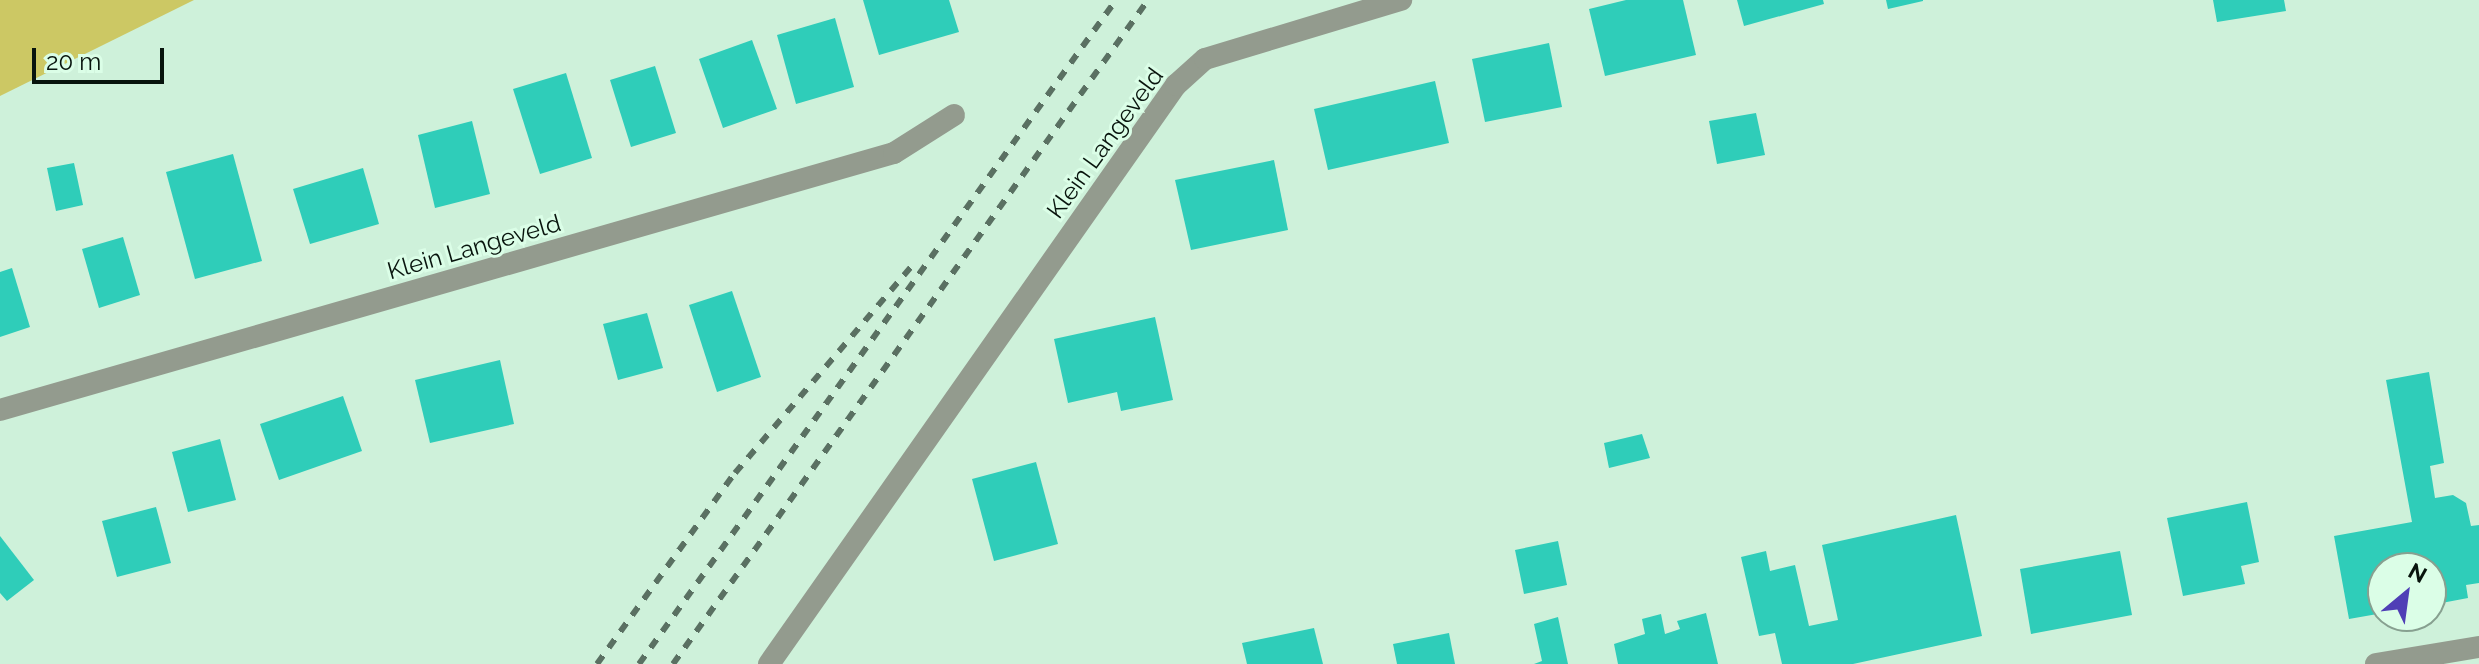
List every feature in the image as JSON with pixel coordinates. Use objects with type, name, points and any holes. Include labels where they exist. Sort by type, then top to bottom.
[{"type":"street","name":"Klein Langeveld","points":[[769,664],[1176,85],[1217,55],[1401,0]]},
{"type":"street","name":"Klein Langeveld","points":[[0,410],[894,153],[954,115]]},
{"type":"street","points":[[2376,664],[2479,647]]},
{"type":"shaded area","points":[[0,0],[194,0],[0,96]]},
{"type":"building","points":[[863,0],[949,0],[959,32],[879,55]]},
{"type":"building","points":[[1626,0],[1683,0],[1696,55],[1605,76],[1589,9]]},
{"type":"building","points":[[1737,0],[1823,0],[1824,4],[1744,26]]},
{"type":"building","points":[[1886,0],[1923,0],[1923,1],[1888,9]]},
{"type":"building","points":[[2213,0],[2284,0],[2286,11],[2217,22]]},
{"type":"building","points":[[835,18],[854,87],[796,104],[777,35]]},
{"type":"building","points":[[752,40],[777,109],[723,128],[699,59]]},
{"type":"building","points":[[1549,43],[1562,107],[1485,122],[1472,59]]},
{"type":"building","points":[[655,66],[676,133],[631,147],[610,80]]},
{"type":"building","points":[[566,73],[592,158],[540,174],[513,89]]},
{"type":"building","points":[[1435,81],[1449,143],[1328,170],[1314,109]]},
{"type":"building","points":[[1756,113],[1765,155],[1717,164],[1709,121]]},
{"type":"building","points":[[472,121],[490,194],[435,208],[418,135]]},
{"type":"building","points":[[233,154],[262,261],[195,279],[166,172]]},
{"type":"building","points":[[1274,160],[1288,230],[1191,250],[1175,180]]},
{"type":"building","points":[[74,163],[83,205],[56,211],[47,168]]},
{"type":"building","points":[[363,168],[379,224],[310,244],[293,189]]},
{"type":"building","points":[[123,237],[140,295],[99,308],[82,249]]},
{"type":"building","points":[[12,268],[30,327],[0,337],[0,272]]},
{"type":"building","points":[[732,291],[761,377],[717,392],[689,305]]},
{"type":"building","points":[[647,313],[663,368],[618,380],[603,324]]},
{"type":"building","points":[[1155,317],[1173,400],[1121,411],[1117,392],[1068,403],[1054,339]]},
{"type":"building","points":[[500,360],[514,424],[430,443],[415,380]]},
{"type":"building","points":[[2429,372],[2444,463],[2430,466],[2435,498],[2453,495],[2466,503],[2471,526],[2479,525],[2479,583],[2466,585],[2468,598],[2447,602],[2447,552],[2367,552],[2367,616],[2349,619],[2334,536],[2412,522],[2386,380]]},
{"type":"building","points":[[343,396],[362,451],[279,480],[260,424]]},
{"type":"building","points":[[1642,434],[1650,458],[1609,468],[1604,443]]},
{"type":"building","points":[[220,439],[236,500],[188,512],[172,452]]},
{"type":"building","points":[[1036,462],[1058,544],[994,561],[972,479]]},
{"type":"building","points":[[2247,502],[2259,562],[2241,566],[2245,584],[2183,596],[2167,518]]},
{"type":"building","points":[[156,507],[171,563],[117,577],[102,521]]},
{"type":"building","points":[[1956,515],[1982,636],[1853,664],[1782,664],[1775,633],[1759,636],[1741,557],[1766,551],[1770,571],[1795,565],[1809,626],[1838,620],[1822,545]]},
{"type":"building","points":[[0,536],[34,580],[7,601],[0,593]]},
{"type":"building","points":[[1558,541],[1567,585],[1524,594],[1515,550]]},
{"type":"building","points":[[2120,551],[2132,615],[2031,634],[2020,569]]},
{"type":"building","points":[[1706,613],[1718,664],[1618,664],[1614,644],[1645,634],[1642,619],[1661,614],[1665,634],[1680,629],[1677,621]]},
{"type":"building","points":[[1558,617],[1568,664],[1534,664],[1542,661],[1534,624]]},
{"type":"building","points":[[1314,628],[1323,664],[1247,664],[1242,643]]},
{"type":"building","points":[[1449,633],[1455,664],[1397,664],[1393,644]]},
{"type":"railway","points":[[639,664],[1116,0]]},
{"type":"railway","points":[[673,664],[1148,0]]},
{"type":"railway","points":[[597,664],[735,473],[912,266]]}]
